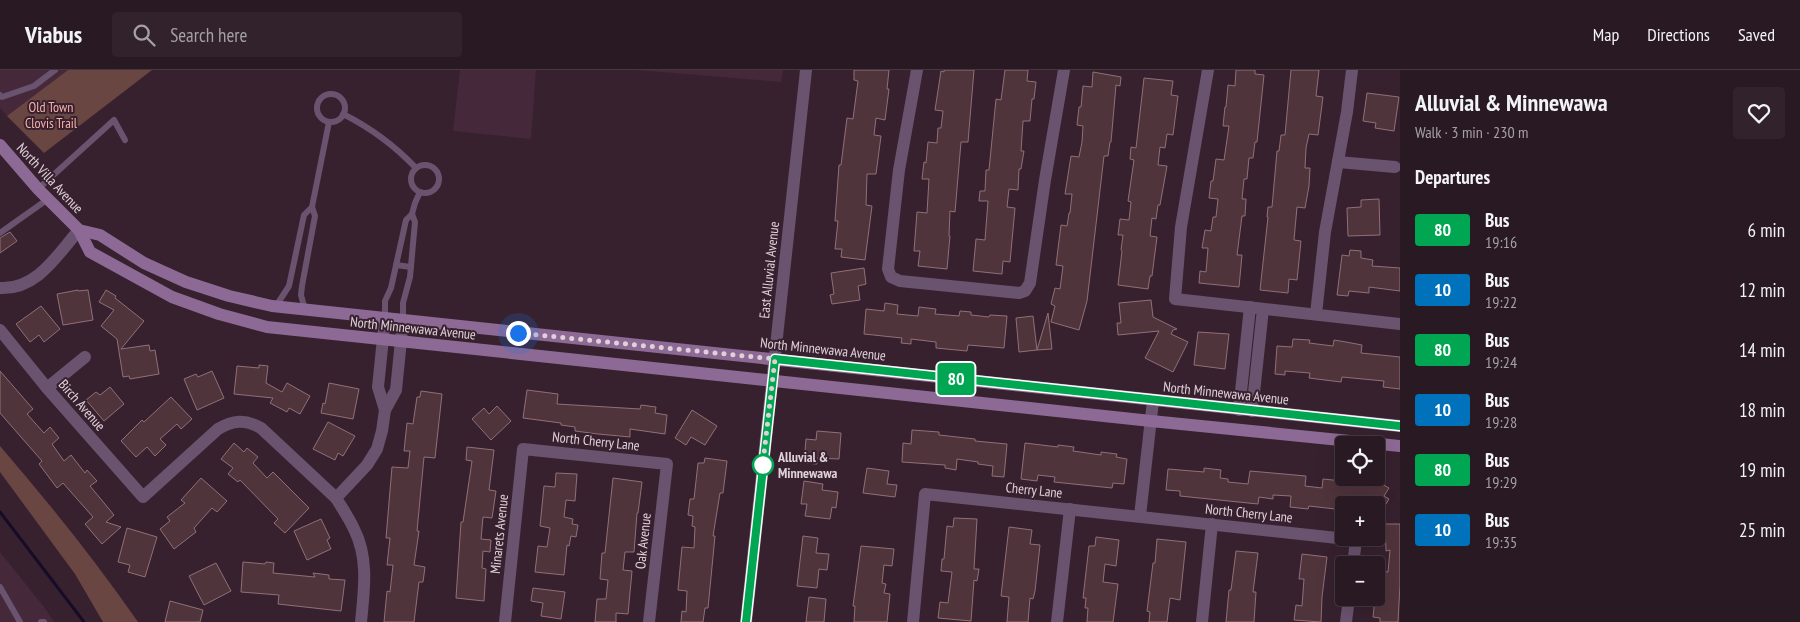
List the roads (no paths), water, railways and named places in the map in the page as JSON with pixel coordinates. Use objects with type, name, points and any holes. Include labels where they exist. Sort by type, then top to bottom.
[{"type":"main road","name":"North Villa Avenue","points":[[0,145],[38,189],[79,230]]},
{"type":"main road","name":"North Minnewawa Avenue","points":[[79,230],[100,235],[144,262],[186,282],[229,296],[276,306],[1400,426]]},
{"type":"main road","name":"North Minnewawa Avenue","points":[[79,230],[90,252],[180,300],[267,328],[1400,446]]},
{"type":"street","name":"East Alluvial Avenue","points":[[746,622],[806,70]]},
{"type":"street","points":[[916,70],[899,170],[888,269],[891,277],[900,281],[1019,293],[1025,291],[1030,283],[1064,70]]},
{"type":"street","points":[[1208,70],[1181,228],[1175,299],[1400,324]]},
{"type":"street","points":[[1316,314],[1325,232],[1347,112],[1352,70]]},
{"type":"street","points":[[1338,162],[1395,167]]},
{"type":"street","points":[[0,288],[17,287],[36,278],[49,266],[79,230]]},
{"type":"street","points":[[1239,410],[1250,307]]},
{"type":"street","points":[[1252,411],[1263,309]]},
{"type":"street","points":[[385,319],[378,387],[385,410]]},
{"type":"street","points":[[361,622],[364,580],[361,546],[336,498],[372,457],[380,440],[385,410],[396,390],[403,321]]},
{"type":"street","name":"Birch Avenue","points":[[0,330],[47,388],[143,497],[218,429],[240,421],[251,422],[261,428],[336,498]]},
{"type":"street","points":[[47,388],[85,357]]},
{"type":"street","points":[[1140,516],[1153,401]]},
{"type":"street","name":"North Cherry Lane","points":[[523,448],[666,464]]},
{"type":"street","name":"Minarets Avenue","points":[[505,622],[523,448]]},
{"type":"street","name":"Oak Avenue","points":[[649,622],[666,464]]},
{"type":"street","name":"Cherry Lane","points":[[913,622],[925,494],[1140,516]]},
{"type":"street","points":[[1058,622],[1070,509]]},
{"type":"street","name":"North Cherry Lane","points":[[1140,516],[1356,540],[1354,556]]},
{"type":"street","points":[[1202,622],[1212,524]]},
{"type":"street","points":[[1346,622],[1348,606]]},
{"type":"lane","points":[[0,95],[2,97],[34,86],[55,70]]},
{"type":"lane","points":[[334,94],[341,99],[344,106],[343,114],[337,120],[329,122],[321,118],[317,110],[318,101],[325,95],[334,94]]},
{"type":"lane","points":[[343,114],[376,132],[416,168]]},
{"type":"lane","points":[[38,189],[114,120],[125,140]]},
{"type":"lane","points":[[304,310],[301,295],[315,216],[312,207],[329,122]]},
{"type":"lane","points":[[424,165],[432,166],[438,173],[440,178],[434,190],[420,192],[416,190],[411,181],[411,176],[416,168],[424,165]]},
{"type":"lane","points":[[403,321],[403,303],[411,267],[415,222],[412,214],[414,203],[420,192]]},
{"type":"lane","points":[[0,234],[48,199]]},
{"type":"lane","points":[[276,306],[288,286],[304,215],[312,207]]},
{"type":"lane","points":[[385,319],[385,301],[391,288],[406,220],[412,214]]},
{"type":"lane","points":[[396,264],[411,267]]},
{"type":"lane","points":[[0,587],[20,622]]},
{"type":"waterway","points":[[0,512],[84,622]]},
{"type":"place","name":"Alluvial & Minnewawa","points":[[763,465]]},
{"type":"park label","name":"Old Town Clovis Trail","points":[[51,116]]}]
